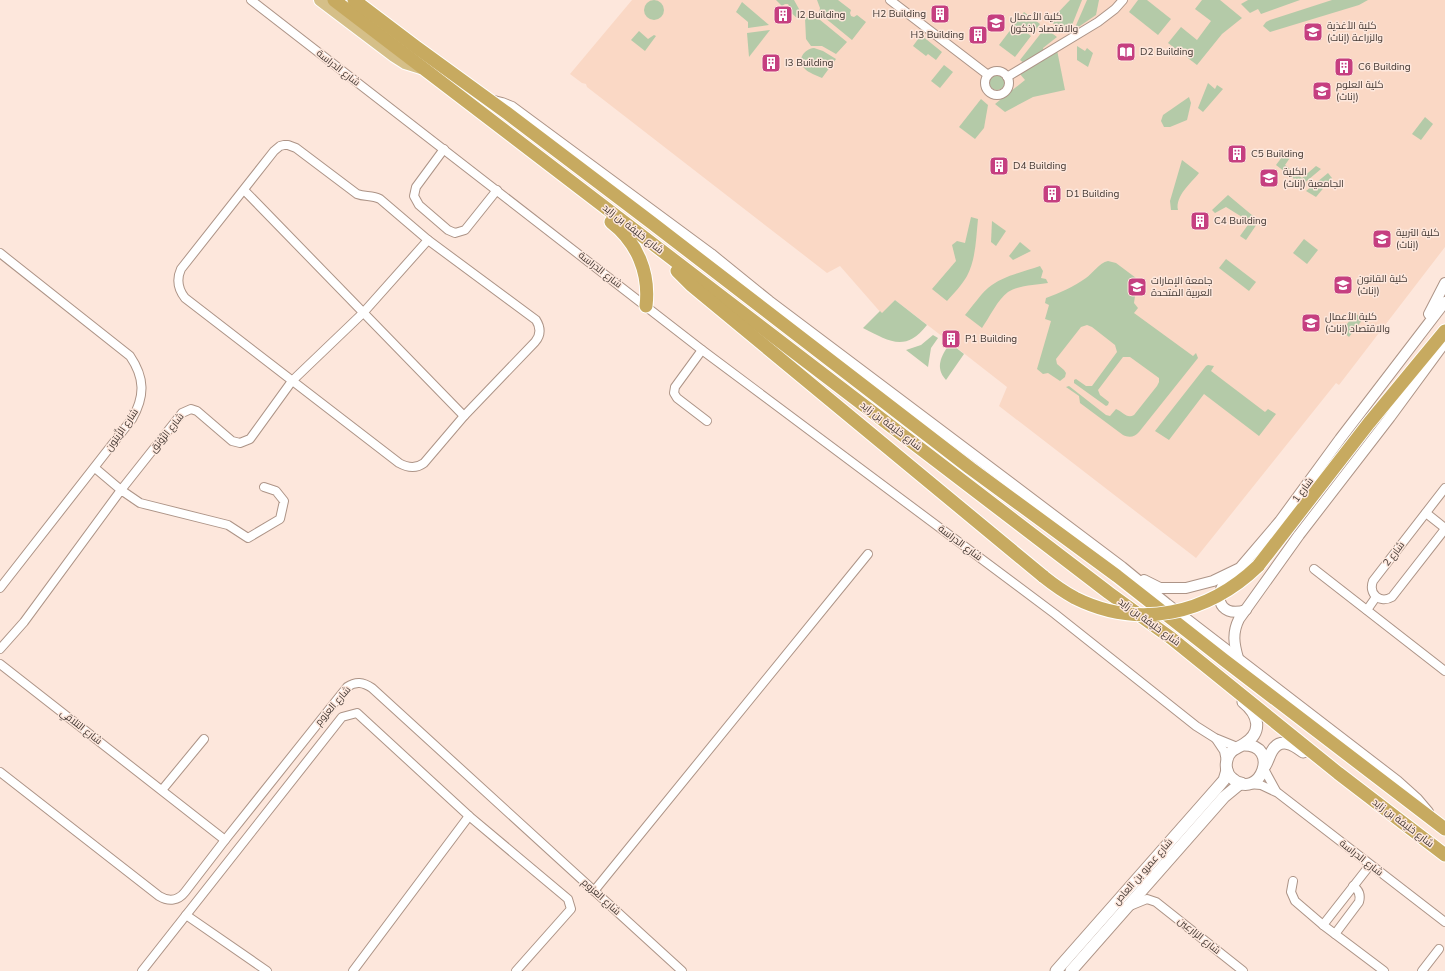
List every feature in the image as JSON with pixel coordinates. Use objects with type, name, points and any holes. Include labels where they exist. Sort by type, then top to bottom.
[{"type":"highway","name":"شارع خليفة بن زايد","points":[[334,0],[1109,593],[1171,638],[1338,773],[1445,855]]},
{"type":"highway","name":"شارع خليفة بن زايد","points":[[354,0],[491,101],[664,232],[970,468],[1117,576],[1445,829]]},
{"type":"highway","points":[[576,184],[576,189],[579,196],[623,232],[630,241],[639,257],[644,272],[647,295],[646,306]]},
{"type":"highway","points":[[674,260],[676,270],[691,285],[1044,578],[1085,603],[1117,612],[1133,614],[1158,615],[1187,609],[1218,596],[1234,586],[1258,566],[1369,423],[1445,331]]},
{"type":"main road","points":[[320,0],[394,56],[405,63],[422,68]]},
{"type":"main road","points":[[1214,673],[1221,684],[1246,704],[1256,717],[1257,725],[1253,736],[1229,754],[1227,766],[1232,779],[1244,784],[1258,779],[1274,748],[1282,743],[1288,743],[1297,747],[1325,769],[1338,773]]},
{"type":"main road","points":[[1240,746],[1251,746],[1258,750],[1263,757],[1264,768]]},
{"type":"main road","name":"شارع عمرو بن العاص","points":[[1056,971],[1218,788],[1224,780],[1227,766]]},
{"type":"main road","name":"شارع عمرو بن العاص","points":[[1070,971],[1224,797],[1244,784]]},
{"type":"street","name":"شارع الدراسة","points":[[251,0],[702,350],[1055,614],[1196,726],[1215,738],[1240,746]]},
{"type":"street","points":[[890,0],[988,75]]},
{"type":"street","points":[[1007,76],[1098,22],[1123,0]]},
{"type":"street","points":[[996,71],[1002,72],[1007,76],[1009,83],[1007,89],[1002,93],[996,94],[990,92],[986,87],[988,75],[996,71]]},
{"type":"street","points":[[491,101],[507,105],[516,110],[711,254],[769,301],[1122,567],[1167,604],[1397,781],[1420,802],[1434,821]]},
{"type":"street","points":[[288,145],[296,148],[357,194],[380,199],[428,240],[536,320],[540,329],[540,334],[535,342],[464,416],[424,463],[416,467],[407,467],[400,463],[292,381],[185,298],[179,287],[179,275],[181,269],[280,146],[288,145]]},
{"type":"street","points":[[444,149],[416,187],[414,196],[419,205],[448,230],[455,233],[465,230],[496,190]]},
{"type":"street","points":[[244,190],[464,416]]},
{"type":"street","points":[[292,381],[363,313],[428,240]]},
{"type":"street","name":"شارع الزَّيتون","points":[[0,253],[122,348],[136,365],[142,387],[138,409],[95,468],[0,588]]},
{"type":"street","points":[[1421,332],[1445,283]]},
{"type":"street","name":"شارع 1","points":[[1122,567],[1154,586],[1160,588],[1177,589],[1194,587],[1213,581],[1240,568],[1280,522],[1340,439],[1421,332],[1443,307],[1445,296]]},
{"type":"street","points":[[1238,658],[1234,644],[1234,631],[1239,619],[1299,535],[1445,342]]},
{"type":"street","points":[[702,350],[675,387],[674,393],[677,398],[707,421]]},
{"type":"street","name":"شارع الرَّوْنَق","points":[[121,490],[184,411],[191,409],[197,411],[232,441],[243,443],[253,437],[292,381]]},
{"type":"street","points":[[95,468],[121,490],[140,503],[228,525],[248,538],[280,519],[284,501],[276,491],[264,487]]},
{"type":"street","name":"شارع 2","points":[[1376,597],[1371,589],[1373,581],[1445,488]]},
{"type":"street","points":[[0,648],[24,622],[121,490]]},
{"type":"street","points":[[1366,610],[1376,597],[1385,600],[1392,597],[1445,528],[1426,513]]},
{"type":"street","points":[[594,891],[868,554]]},
{"type":"street","points":[[1240,568],[1225,581],[1218,594],[1219,599],[1229,611],[1234,612],[1246,610]]},
{"type":"street","points":[[1314,570],[1445,671]]},
{"type":"street","name":"شارع التلاقي","points":[[0,664],[225,840]]},
{"type":"street","name":"شارع العزوم","points":[[0,772],[159,896],[167,900],[175,900],[183,896],[225,840],[343,691],[351,684],[362,683],[372,688],[682,971]]},
{"type":"street","points":[[142,971],[342,717],[357,713],[468,816],[568,899],[571,909],[516,971]]},
{"type":"street","points":[[1215,738],[1221,746],[1227,766]]},
{"type":"street","points":[[162,790],[204,739]]},
{"type":"street","name":"شارع الدراسة","points":[[1264,768],[1270,782],[1278,793]]},
{"type":"street","name":"شارع الدراسة","points":[[1244,784],[1261,785],[1278,793],[1445,922]]},
{"type":"street","points":[[353,971],[468,816]]},
{"type":"street","points":[[1323,925],[1370,865]]},
{"type":"street","points":[[1293,880],[1291,886],[1292,897],[1323,925],[1384,971]]},
{"type":"street","points":[[1149,881],[1150,894],[1156,902]]},
{"type":"street","points":[[1335,934],[1359,902],[1360,895],[1353,886]]},
{"type":"street","points":[[1125,909],[1145,899],[1150,899],[1156,902]]},
{"type":"street","name":"شارع الزارعين","points":[[1156,902],[1243,971]]},
{"type":"street","points":[[186,915],[263,970]]},
{"type":"street","points":[[1422,971],[1439,949]]},
{"type":"shaded area","name":"جامعة الإمارات العربية المتحدة","points":[[632,0],[1445,0],[1445,247],[1339,385],[1336,383],[1196,558],[999,406],[1007,387],[943,337],[895,300],[882,314],[840,266],[827,273],[587,87],[586,84],[582,83],[570,74]]},
{"type":"green space","points":[[654,0],[661,3],[664,10],[661,17],[654,20],[647,17],[644,10],[647,3]]},
{"type":"green space","points":[[776,0],[794,0],[799,9],[800,17],[798,19],[788,10],[788,4],[782,6]]},
{"type":"green space","points":[[817,0],[838,0],[851,10],[851,16],[854,17],[857,15],[866,22],[852,40],[819,13],[820,8]]},
{"type":"green space","points":[[1070,0],[1082,0],[1070,30],[1064,32],[1050,21]]},
{"type":"green space","points":[[1087,0],[1099,0],[1096,15],[1074,30]]},
{"type":"green space","points":[[1138,0],[1147,0],[1171,19],[1158,35],[1129,12]]},
{"type":"green space","points":[[1202,0],[1220,0],[1242,18],[1222,34],[1197,65],[1168,43],[1181,27],[1197,40],[1211,21],[1195,9]]},
{"type":"green space","points":[[1248,0],[1300,0],[1261,14],[1258,9],[1250,13],[1241,4]]},
{"type":"green space","points":[[1332,0],[1368,0],[1359,5],[1270,32],[1263,26],[1270,20]]},
{"type":"green space","points":[[742,2],[769,25],[748,28],[748,22],[736,12]]},
{"type":"green space","points":[[1024,12],[1040,24],[1033,33],[1027,29],[1025,31],[1031,36],[1015,57],[999,45]]},
{"type":"green space","points":[[814,15],[847,42],[836,54],[822,46],[811,46],[806,39],[805,18]]},
{"type":"green space","points":[[1045,28],[1057,37],[1043,48],[1044,51],[1024,63],[1020,60]]},
{"type":"green space","points":[[770,30],[749,57],[747,33]]},
{"type":"green space","points":[[639,31],[648,39],[654,35],[656,36],[645,51],[631,40]]},
{"type":"green space","points":[[921,35],[942,52],[936,60],[928,54],[926,56],[913,46]]},
{"type":"green space","points":[[1077,46],[1085,51],[1087,48],[1093,53],[1088,67],[1077,60]]},
{"type":"green space","points":[[814,48],[823,51],[836,59],[822,78],[811,73],[802,66],[801,59],[804,53],[807,50]]},
{"type":"green space","points":[[1057,50],[1065,90],[1033,97],[1005,112],[995,104],[1025,80],[1020,74]]},
{"type":"green space","points":[[944,65],[953,72],[940,88],[931,81]]},
{"type":"green space","points":[[997,74],[1004,79],[1005,82],[1000,89],[997,90],[990,85],[989,82],[994,75]]},
{"type":"green space","points":[[1208,83],[1215,89],[1217,85],[1223,89],[1203,112],[1198,108]]},
{"type":"green space","points":[[1189,97],[1191,103],[1187,120],[1170,127],[1164,127],[1161,121],[1163,115]]},
{"type":"green space","points":[[981,99],[988,105],[984,128],[975,139],[959,127]]},
{"type":"green space","points":[[1425,117],[1433,124],[1421,140],[1412,134]]},
{"type":"green space","points":[[1288,149],[1294,152],[1285,165],[1302,178],[1316,166],[1321,169],[1302,185],[1276,165]]},
{"type":"green space","points":[[1182,160],[1199,173],[1181,195],[1178,210],[1171,210],[1170,201]]},
{"type":"green space","points":[[1328,173],[1332,178],[1316,197],[1306,191]]},
{"type":"green space","points":[[1228,195],[1259,221],[1246,240],[1240,236],[1250,222],[1226,207],[1215,213],[1212,210]]},
{"type":"green space","points":[[971,217],[978,219],[972,263],[965,279],[947,301],[932,289],[956,261],[952,245],[957,241],[965,243]]},
{"type":"green space","points":[[992,221],[1006,231],[996,246],[991,242]]},
{"type":"green space","points":[[1304,239],[1318,250],[1307,264],[1293,253]]},
{"type":"green space","points":[[1020,242],[1031,251],[1013,260],[1009,256]]},
{"type":"green space","points":[[1226,259],[1256,282],[1249,291],[1219,268]]},
{"type":"green space","points":[[1108,261],[1116,263],[1144,284],[1135,296],[1134,303],[1138,308],[1134,313],[1193,356],[1196,353],[1198,358],[1139,432],[1132,436],[1123,435],[1080,403],[1079,396],[1066,387],[1069,386],[1106,415],[1110,416],[1116,409],[1127,416],[1132,416],[1157,386],[1159,378],[1130,357],[1123,357],[1098,390],[1100,395],[1109,402],[1106,406],[1074,383],[1074,380],[1076,379],[1086,386],[1092,386],[1117,352],[1115,345],[1092,327],[1087,325],[1081,327],[1056,359],[1057,364],[1066,373],[1065,377],[1060,381],[1048,373],[1043,374],[1037,369],[1051,321],[1045,319],[1049,305],[1045,303],[1046,298],[1076,284]]},
{"type":"green space","points":[[1040,266],[1043,271],[1041,278],[1046,279],[1048,283],[1022,287],[1008,292],[997,304],[982,328],[965,315],[988,288],[1000,280]]},
{"type":"green space","points":[[895,300],[927,325],[919,334],[904,342],[889,340],[863,328],[880,311],[882,313]]},
{"type":"green space","points":[[1355,313],[1363,319],[1349,337],[1342,331]]},
{"type":"green space","points":[[933,335],[938,338],[931,348],[928,367],[906,350],[921,345]]},
{"type":"green space","points":[[950,343],[964,354],[946,380],[940,370],[940,361]]},
{"type":"green space","points":[[1208,365],[1214,366],[1211,371],[1265,412],[1268,409],[1276,414],[1259,436],[1204,394],[1169,440],[1155,431]]},
{"type":"place","name":"H2 Building","points":[[940,14]]},
{"type":"place","name":"I2 Building","points":[[783,15]]},
{"type":"place","name":"كلية الأعمال والاقتصاد (ذكور)","points":[[996,23]]},
{"type":"place","name":"كلية الأغذية والزراعة (إناث)","points":[[1313,32]]},
{"type":"place","name":"H3 Building","points":[[978,35]]},
{"type":"place","name":"D2 Building","points":[[1126,52]]},
{"type":"place","name":"I3 Building","points":[[771,63]]},
{"type":"place","name":"C6 Building","points":[[1344,67]]},
{"type":"place","name":"كلية العلوم (إناث)","points":[[1322,91]]},
{"type":"place","name":"C5 Building","points":[[1237,154]]},
{"type":"place","name":"D4 Building","points":[[999,166]]},
{"type":"place","name":"الكلية الجامعية (إناث)","points":[[1269,178]]},
{"type":"place","name":"D1 Building","points":[[1052,194]]},
{"type":"place","name":"C4 Building","points":[[1200,221]]},
{"type":"place","name":"كلية التربية (إناث)","points":[[1382,239]]},
{"type":"place","name":"كلية القانون (إناث)","points":[[1343,285]]},
{"type":"place","name":"جامعة الإمارات العربية المتحدة","points":[[1137,287]]},
{"type":"place","name":"كلية الأعمال والاقتصاد (إناث)","points":[[1311,323]]},
{"type":"place","name":"P1 Building","points":[[951,339]]}]
